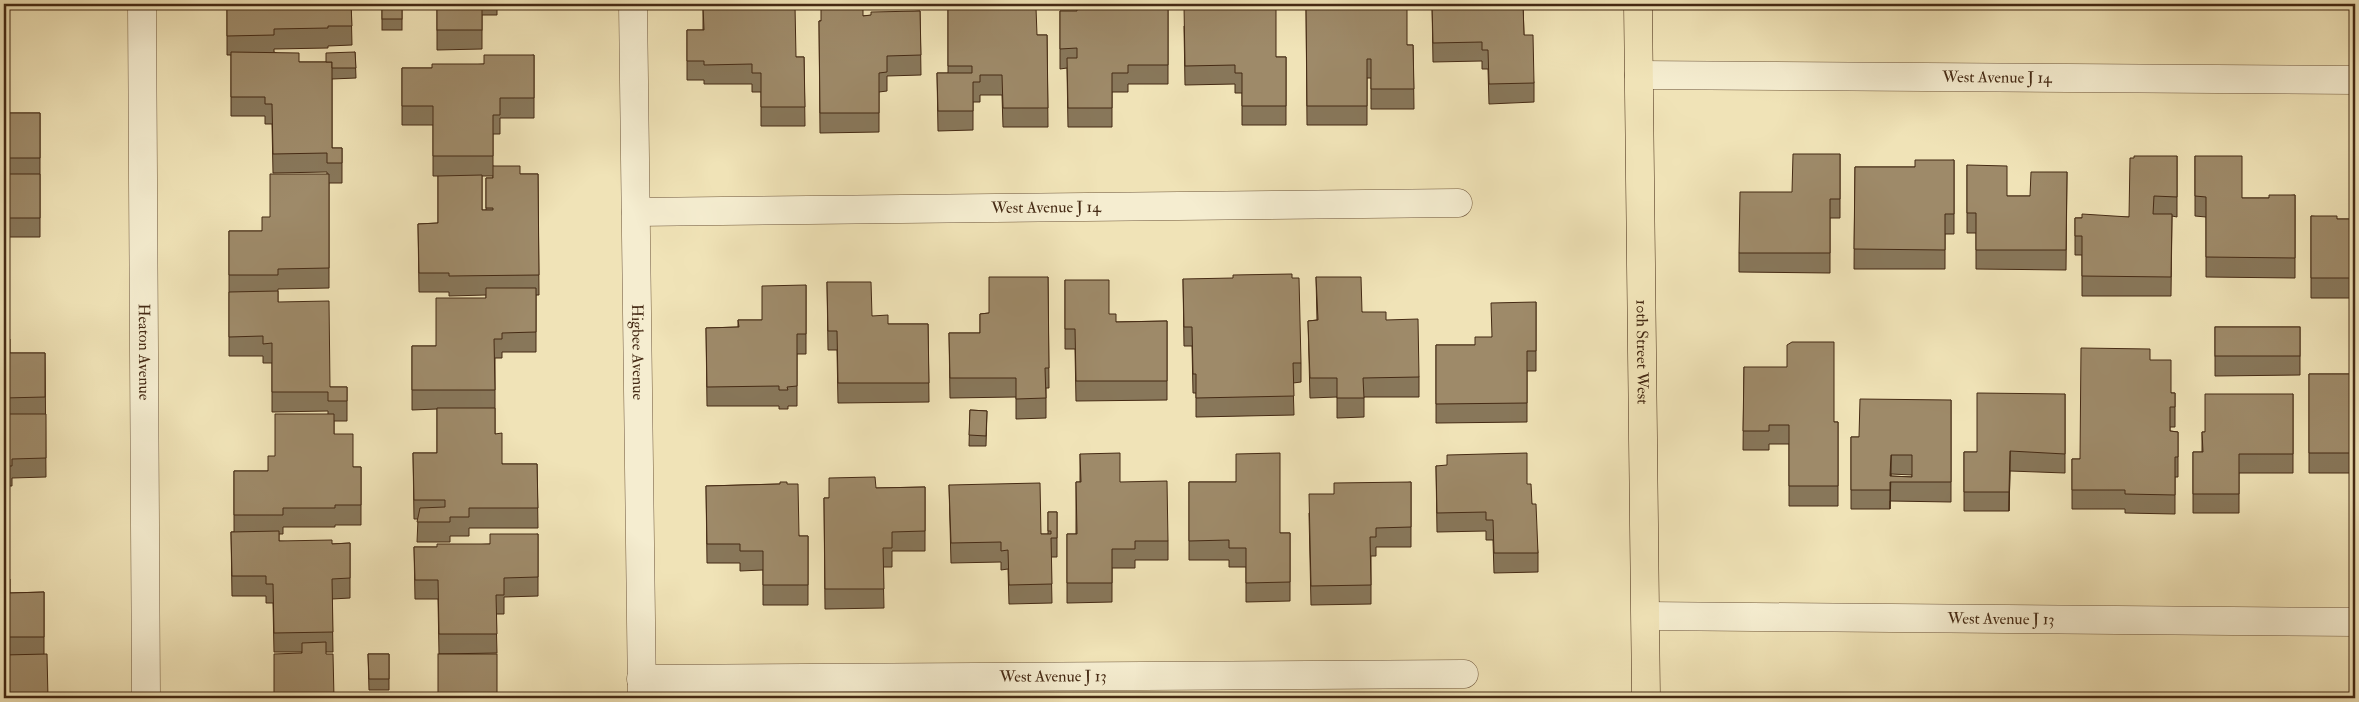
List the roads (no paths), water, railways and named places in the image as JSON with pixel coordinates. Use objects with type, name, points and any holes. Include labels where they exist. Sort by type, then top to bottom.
[{"type":"main road","name":"10th Street West","points":[[1638,4],[1646,698]]},
{"type":"street","name":"Heaton Avenue","points":[[142,4],[146,698]]},
{"type":"street","name":"Higbee Avenue","points":[[633,4],[642,689]]},
{"type":"street","name":"West Avenue J 14","points":[[1639,75],[2355,80]]},
{"type":"street","name":"West Avenue J 14","points":[[636,212],[1458,204]]},
{"type":"street","name":"West Avenue J 13","points":[[1646,616],[2355,622]]},
{"type":"street","name":"West Avenue J 13","points":[[642,689],[1464,674]]}]
